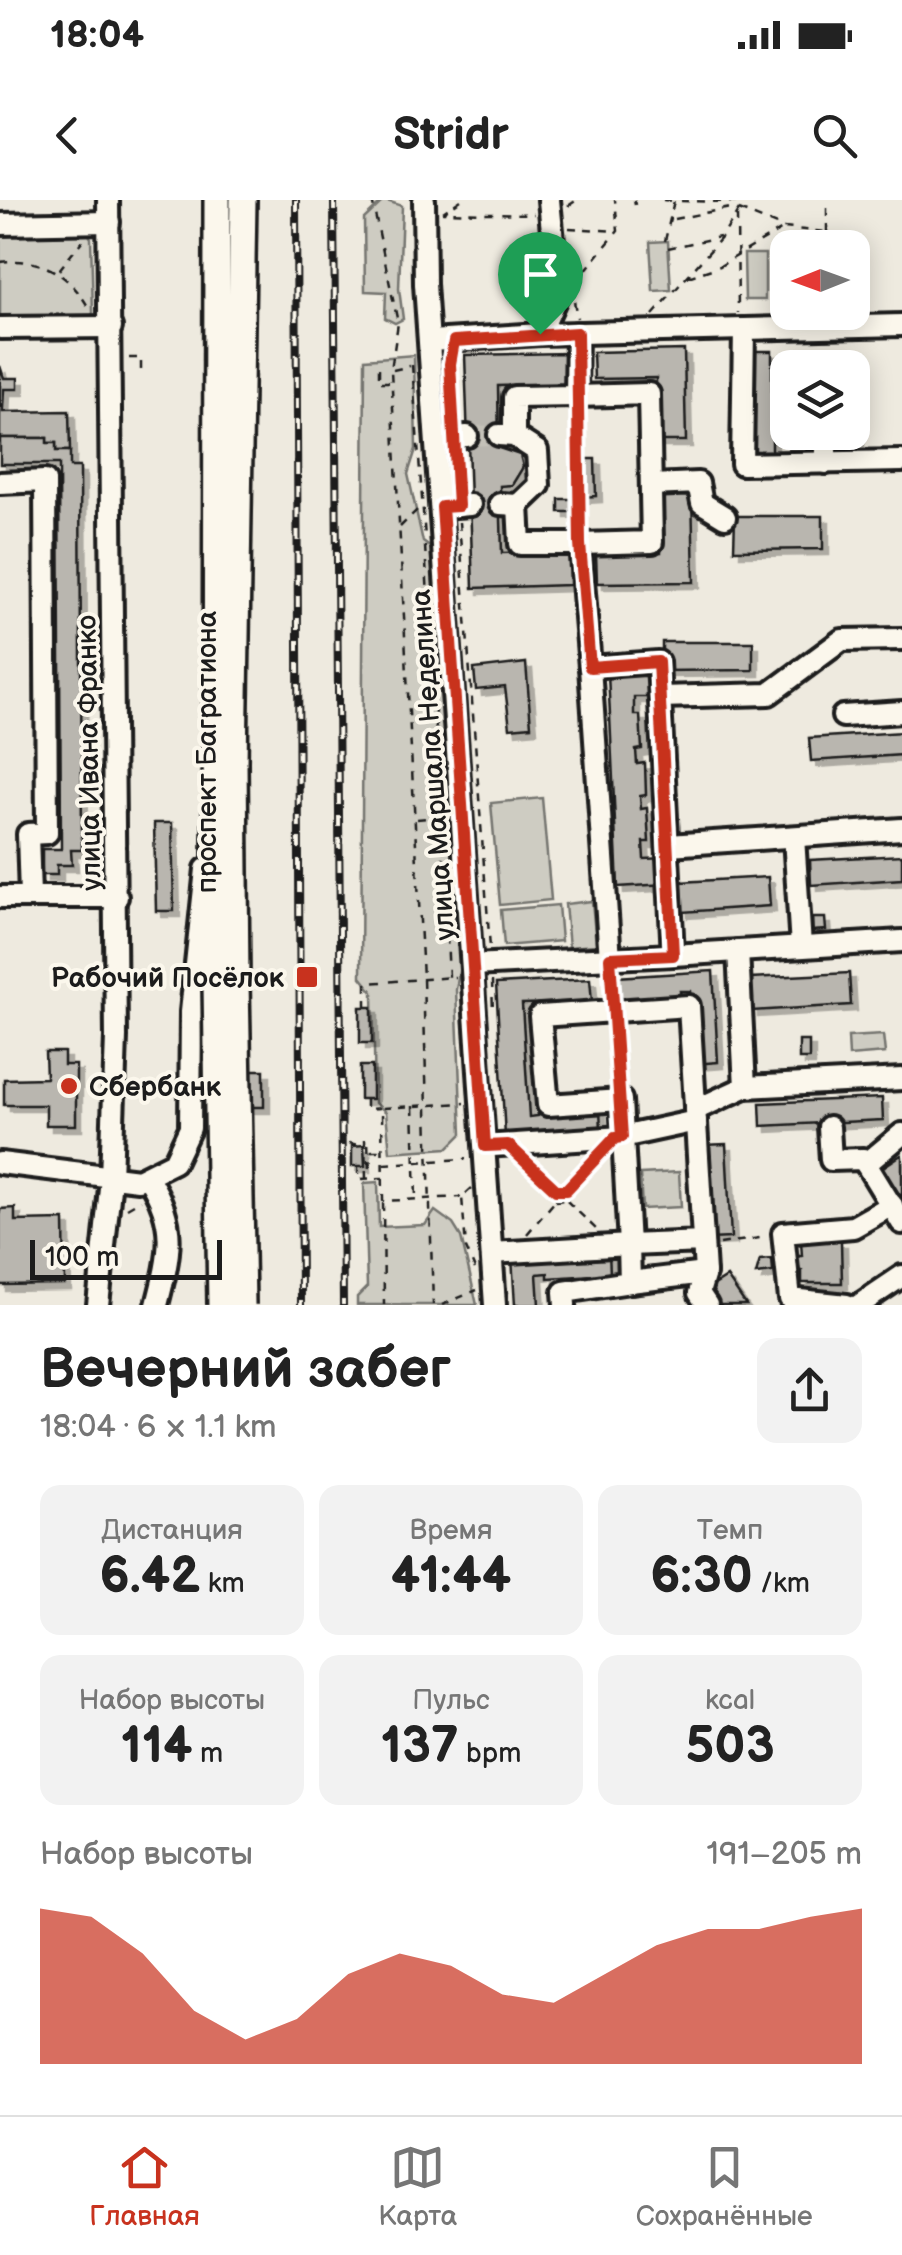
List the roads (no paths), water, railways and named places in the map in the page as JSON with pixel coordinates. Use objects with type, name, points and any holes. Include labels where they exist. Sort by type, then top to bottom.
[{"type":"main road","name":"проспект Багратиона","points":[[217,200],[216,761],[242,1305]]},
{"type":"main road","name":"проспект Багратиона","points":[[221,1305],[243,200]]},
{"type":"street","name":"улица Ивана Франко","points":[[98,1305],[111,1178],[117,897],[103,323],[108,200]]},
{"type":"street","name":"улица Маршала Неделина","points":[[424,200],[430,342],[453,437],[463,816],[482,965],[478,1152],[502,1252],[495,1305]]},
{"type":"street","points":[[540,334],[558,292],[558,205]]},
{"type":"street","points":[[0,224],[109,222]]},
{"type":"street","points":[[0,328],[103,323]]},
{"type":"street","points":[[430,342],[540,334],[579,326],[638,331],[902,325]]},
{"type":"street","points":[[576,396],[579,326]]},
{"type":"street","points":[[741,329],[742,464],[902,461]]},
{"type":"street","points":[[648,394],[652,542],[520,544],[509,504],[539,485],[538,451],[506,435],[514,397],[576,396],[648,394]]},
{"type":"street","points":[[826,450],[826,463]]},
{"type":"street","points":[[0,483],[45,481],[47,834],[28,834],[30,896]]},
{"type":"street","points":[[651,485],[698,483],[702,503],[726,517]]},
{"type":"street","points":[[580,544],[610,958]]},
{"type":"street","points":[[660,697],[769,694],[842,640],[902,639]]},
{"type":"street","points":[[590,667],[658,662],[673,955]]},
{"type":"street","points":[[843,716],[902,712]]},
{"type":"street","points":[[147,1188],[181,1155],[190,1128],[191,1012],[216,761]]},
{"type":"street","points":[[669,845],[902,828]]},
{"type":"street","points":[[794,838],[801,947]]},
{"type":"street","points":[[0,897],[117,897]]},
{"type":"street","points":[[482,965],[902,941]]},
{"type":"street","points":[[738,951],[745,1088]]},
{"type":"street","points":[[630,1282],[621,1245],[621,1100],[548,1104],[540,1016],[688,1006],[706,1273],[699,1294],[707,1305]]},
{"type":"street","points":[[478,1152],[508,1145],[618,1137],[695,1115],[745,1088],[902,1079]]},
{"type":"street","points":[[829,1127],[831,1160],[863,1159],[897,1214],[853,1227],[783,1233],[790,1299],[847,1305]]},
{"type":"street","points":[[866,1164],[902,1134]]},
{"type":"street","points":[[0,1163],[111,1178],[147,1188],[168,1214],[168,1265],[160,1305]]},
{"type":"street","points":[[502,1252],[703,1244]]},
{"type":"street","points":[[565,1305],[564,1292],[706,1273]]},
{"type":"street","points":[[859,1305],[902,1276]]},
{"type":"tunnel","points":[[467,436],[499,435]]},
{"type":"railway","points":[[296,200],[301,1305]]},
{"type":"railway","points":[[334,200],[343,1305]]},
{"type":"place","name":"Рабочий Посёлок","points":[[307,977]]},
{"type":"place","name":"Сбербанк","points":[[69,1086]]}]
